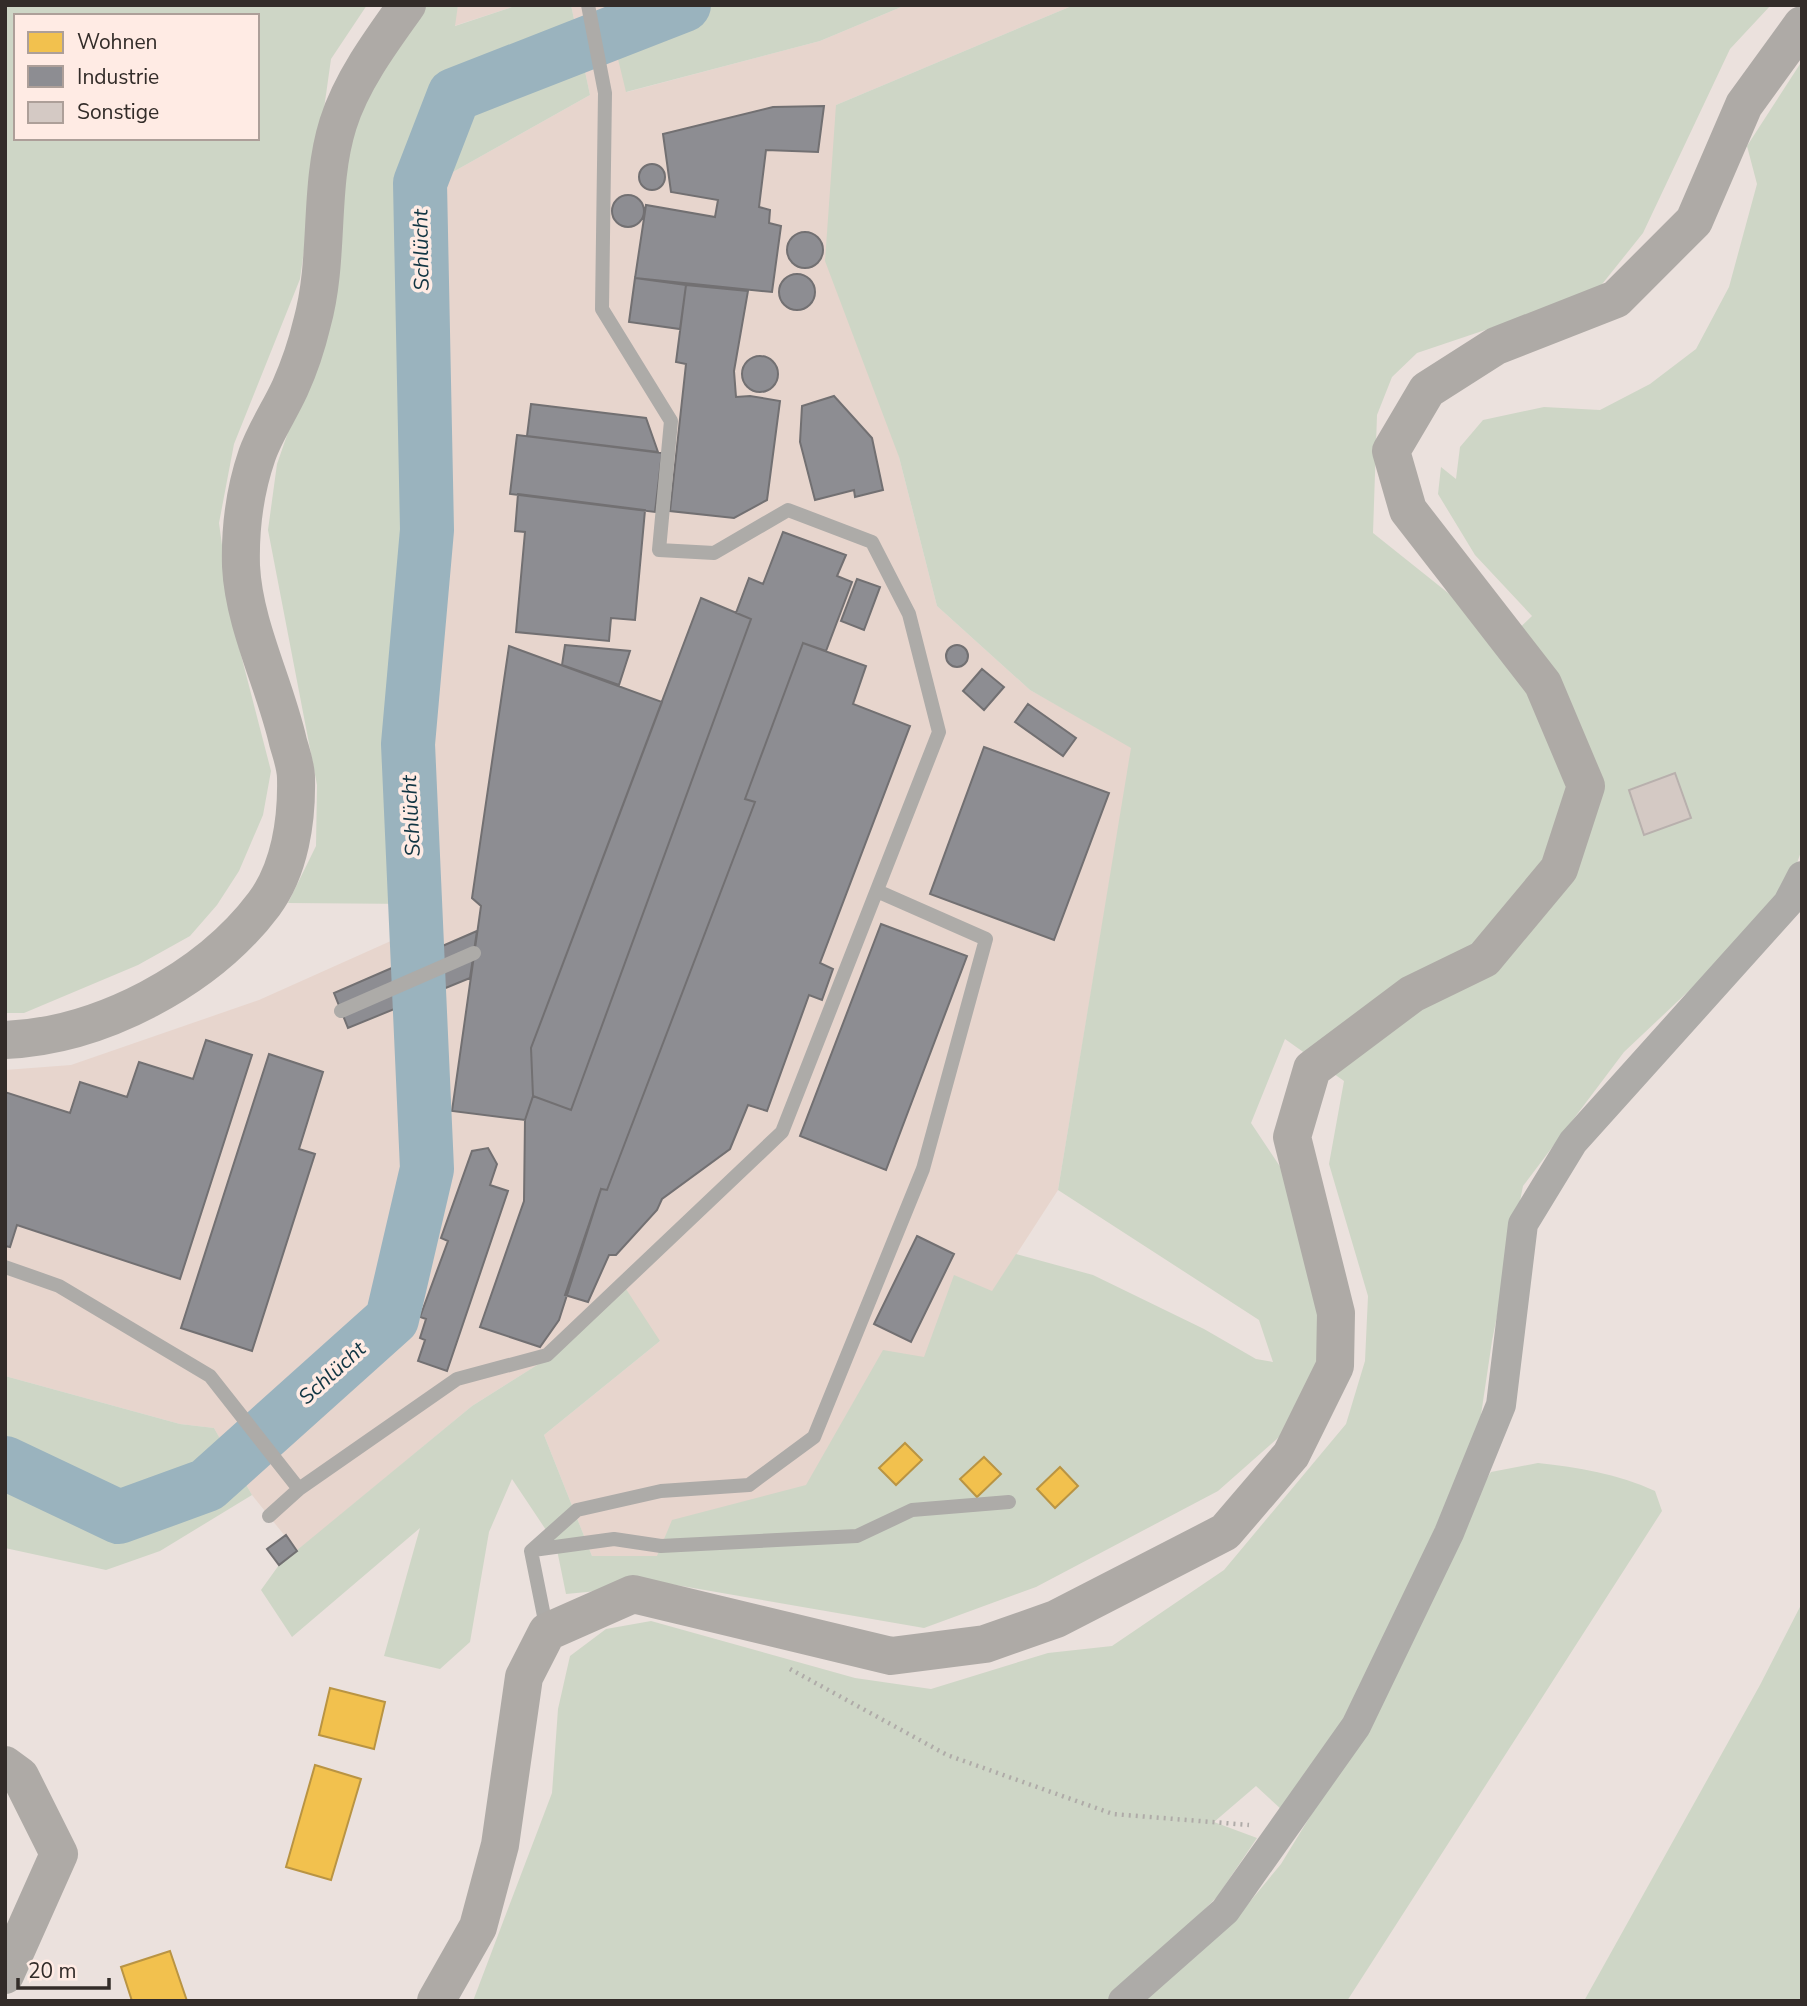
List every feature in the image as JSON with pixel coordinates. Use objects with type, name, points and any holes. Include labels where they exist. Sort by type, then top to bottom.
[{"type":"street","points":[[5,1040],[30,1039],[92,1022],[152,996],[217,954],[265,903],[284,866],[293,834],[296,776],[281,711],[253,625],[241,568],[245,501],[257,454],[292,384],[313,322],[322,274],[330,167],[338,123],[358,80],[407,5]]},
{"type":"street","points":[[436,2001],[478,1927],[500,1845],[524,1676],[547,1632],[633,1594],[891,1656],[985,1644],[1056,1619],[1225,1532],[1291,1455],[1335,1366],[1336,1313],[1292,1137],[1312,1069],[1412,994],[1483,959],[1559,869],[1586,786],[1543,684],[1408,510],[1391,452],[1427,390],[1496,346],[1616,299],[1694,221],[1744,105],[1802,25]]},
{"type":"street","points":[[1123,2001],[1225,1911],[1356,1726],[1448,1533],[1500,1405],[1523,1224],[1573,1142],[1787,903],[1802,876]]},
{"type":"street","points":[[5,1765],[20,1776],[59,1854],[5,1975]]},
{"type":"lane","points":[[269,1516],[299,1489],[457,1379],[547,1355],[782,1132],[939,732],[909,614],[872,542],[788,510],[714,553],[659,550],[670,421],[602,309],[605,93],[588,5]]},
{"type":"lane","points":[[531,1551],[577,1510],[661,1490],[749,1485],[814,1437],[923,1168],[986,939],[877,891]]},
{"type":"lane","points":[[341,1011],[474,953]]},
{"type":"lane","points":[[5,1267],[59,1286],[210,1376],[299,1489]]},
{"type":"lane","points":[[531,1551],[614,1539],[661,1546],[857,1536],[912,1510],[1009,1503]]},
{"type":"lane","points":[[531,1551],[547,1632]]},
{"type":"path","points":[[782,1665],[947,1755],[1113,1814],[1282,1827]]},
{"type":"shaded area","points":[[458,5],[518,5],[454,26]]},
{"type":"shaded area","points":[[571,5],[605,5],[627,92],[820,41],[906,5],[1074,5],[836,105],[899,457],[937,606],[1030,690],[1132,747],[1058,1190],[814,1567],[592,1556],[544,1435],[660,1341],[561,1350],[472,1406],[297,1551],[252,1495],[214,1428],[180,1424],[5,1376],[5,1070],[71,1065],[259,1000],[431,923],[444,177],[590,95]]},
{"type":"green space","points":[[5,5],[367,5],[331,59],[300,279],[234,444],[219,523],[232,620],[271,771],[263,815],[239,871],[217,905],[190,936],[138,965],[24,1013],[5,1013]]},
{"type":"green space","points":[[413,5],[458,5],[455,26],[518,5],[571,5],[590,95],[444,177],[440,578],[415,904],[288,903],[316,846],[317,785],[268,530],[277,464],[334,300],[347,155],[363,95]]},
{"type":"green space","points":[[605,5],[906,5],[820,41],[626,92]]},
{"type":"green space","points":[[1074,5],[1771,5],[1730,49],[1643,233],[1595,293],[1417,353],[1392,377],[1377,415],[1373,533],[1507,640],[1532,616],[1475,555],[1438,494],[1441,467],[1456,479],[1460,447],[1483,420],[1544,407],[1600,410],[1650,384],[1696,349],[1729,287],[1757,184],[1747,146],[1802,61],[1802,849],[1783,902],[1624,1052],[1523,1186],[1492,1341],[1475,1455],[1352,1720],[1282,1810],[1256,1786],[1214,1822],[1257,1838],[1217,1897],[1112,2001],[473,2001],[552,1793],[558,1709],[570,1656],[606,1629],[651,1621],[855,1678],[931,1689],[1048,1653],[1112,1646],[1224,1570],[1346,1424],[1365,1361],[1368,1296],[1329,1164],[1344,1081],[1285,1039],[1251,1123],[1287,1177],[1329,1331],[1295,1423],[1218,1491],[1036,1587],[924,1628],[670,1584],[566,1594],[556,1545],[512,1479],[489,1532],[470,1642],[440,1669],[384,1656],[420,1528],[292,1637],[261,1590],[279,1565],[472,1406],[561,1350],[626,1289],[660,1341],[544,1435],[592,1556],[657,1556],[672,1520],[806,1485],[883,1350],[924,1357],[954,1275],[992,1291],[1016,1254],[1093,1275],[1204,1329],[1256,1359],[1273,1362],[1259,1320],[1058,1190],[1131,748],[1030,690],[937,606],[899,457],[825,261],[836,105]]},
{"type":"green space","points":[[5,1376],[180,1424],[214,1428],[252,1495],[160,1551],[106,1570],[5,1548]]},
{"type":"green space","points":[[1538,1463],[1598,1472],[1641,1485],[1655,1491],[1662,1511],[1347,2001],[1141,2001],[1238,1916],[1281,1864],[1385,1694],[1478,1492],[1491,1472]]},
{"type":"green space","points":[[1802,1603],[1802,2001],[1584,2001],[1760,1685]]},
{"type":"building: Wohnen","points":[[905,1443],[922,1460],[896,1485],[879,1468]]},
{"type":"building: Wohnen","points":[[984,1457],[1001,1474],[977,1497],[960,1479]]},
{"type":"building: Wohnen","points":[[1060,1467],[1078,1486],[1055,1508],[1037,1489]]},
{"type":"building: Wohnen","points":[[330,1688],[385,1702],[374,1749],[319,1735]]},
{"type":"building: Wohnen","points":[[315,1765],[361,1779],[331,1880],[286,1867]]},
{"type":"building: Wohnen","points":[[170,1951],[187,2001],[132,2001],[121,1967]]},
{"type":"building: Industrie","points":[[824,106],[818,152],[766,150],[759,207],[770,210],[769,223],[781,226],[772,292],[635,278],[646,205],[715,217],[718,200],[671,192],[663,134],[773,107]]},
{"type":"building: Industrie","points":[[652,164],[661,168],[665,177],[661,186],[652,190],[643,186],[639,177],[643,168]]},
{"type":"building: Industrie","points":[[628,195],[639,200],[644,211],[639,222],[628,227],[617,222],[612,211],[617,200]]},
{"type":"building: Industrie","points":[[805,232],[818,237],[823,250],[818,263],[805,268],[792,263],[787,250],[792,237]]},
{"type":"building: Industrie","points":[[797,274],[810,279],[815,292],[810,305],[797,310],[784,305],[779,292],[784,279]]},
{"type":"building: Industrie","points":[[635,278],[686,285],[680,329],[629,322]]},
{"type":"building: Industrie","points":[[686,285],[748,291],[734,371],[736,397],[750,396],[780,401],[767,500],[734,518],[670,511],[686,364],[676,362]]},
{"type":"building: Industrie","points":[[760,356],[773,361],[778,374],[773,387],[760,392],[747,387],[742,374],[747,361]]},
{"type":"building: Industrie","points":[[834,396],[872,438],[883,490],[855,497],[854,490],[815,500],[800,442],[802,406]]},
{"type":"building: Industrie","points":[[531,404],[646,418],[658,452],[527,436]]},
{"type":"building: Industrie","points":[[517,435],[662,453],[655,512],[510,494]]},
{"type":"building: Industrie","points":[[518,494],[645,510],[635,620],[611,618],[609,641],[516,632],[525,532],[515,531]]},
{"type":"building: Industrie","points":[[783,532],[846,555],[837,576],[852,582],[826,651],[803,643],[745,799],[755,802],[607,1190],[601,1189],[559,1320],[540,1347],[480,1327],[524,1201],[525,1120],[533,1096],[571,1110],[751,619],[736,613],[749,578],[763,584]]},
{"type":"building: Industrie","points":[[857,579],[880,587],[864,630],[841,621]]},
{"type":"building: Industrie","points":[[701,598],[751,619],[571,1110],[533,1096],[531,1048]]},
{"type":"building: Industrie","points":[[803,643],[866,666],[853,704],[910,726],[820,963],[833,969],[822,1000],[809,995],[767,1111],[748,1105],[730,1149],[662,1199],[657,1210],[616,1255],[609,1255],[588,1302],[565,1295],[601,1189],[607,1190],[755,802],[745,799]]},
{"type":"building: Industrie","points":[[565,645],[630,651],[619,685],[562,665]]},
{"type":"building: Industrie","points":[[957,645],[965,648],[968,656],[965,664],[957,667],[949,664],[946,656],[949,648]]},
{"type":"building: Industrie","points":[[509,646],[662,702],[531,1048],[533,1096],[525,1120],[452,1111],[481,906],[472,898]]},
{"type":"building: Industrie","points":[[982,669],[1004,687],[984,710],[963,691]]},
{"type":"building: Industrie","points":[[1028,704],[1076,738],[1063,756],[1015,722]]},
{"type":"building: Industrie","points":[[984,747],[1109,793],[1054,940],[930,894]]},
{"type":"building: Industrie","points":[[881,924],[967,956],[886,1170],[800,1136]]},
{"type":"building: Industrie","points":[[477,931],[470,978],[348,1028],[334,993]]},
{"type":"building: Industrie","points":[[206,1040],[252,1055],[180,1279],[17,1225],[10,1247],[5,1246],[5,1092],[70,1113],[80,1082],[127,1097],[139,1062],[193,1079]]},
{"type":"building: Industrie","points":[[269,1054],[323,1072],[299,1149],[315,1154],[252,1351],[181,1328]]},
{"type":"building: Industrie","points":[[488,1148],[497,1164],[490,1185],[508,1191],[447,1371],[418,1361],[425,1340],[420,1338],[426,1319],[420,1317],[448,1241],[441,1238],[472,1151]]},
{"type":"building: Industrie","points":[[917,1236],[954,1254],[911,1342],[874,1324]]},
{"type":"building: Industrie","points":[[286,1535],[297,1551],[279,1565],[267,1549]]},
{"type":"building: Sonstige","points":[[1675,773],[1691,818],[1644,835],[1629,790]]},
{"type":"waterway","name":"Schlücht","points":[[5,1463],[119,1517],[207,1485],[392,1319],[427,1169],[408,744],[427,530],[420,183],[454,95],[684,5]]}]
